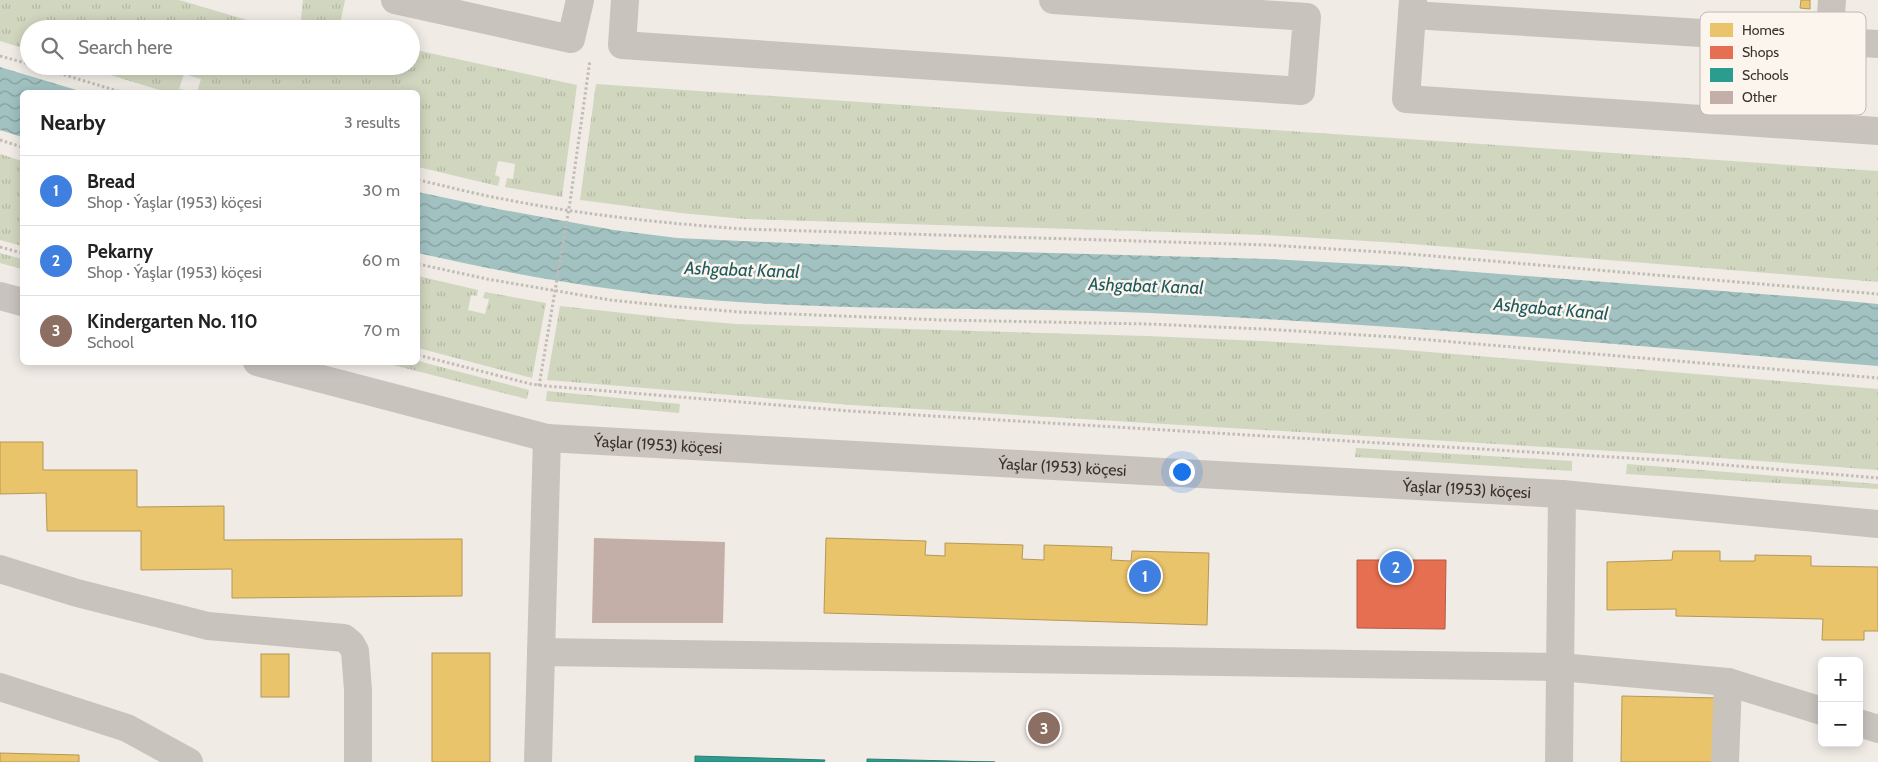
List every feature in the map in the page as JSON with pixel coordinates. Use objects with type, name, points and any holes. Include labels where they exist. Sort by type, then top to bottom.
[{"type":"street","points":[[395,0],[456,7],[571,39],[580,0]]},
{"type":"street","points":[[625,0],[622,45],[1301,91],[1307,8],[1053,0]]},
{"type":"street","points":[[1700,30],[1412,7],[1406,99],[1878,131]]},
{"type":"street","points":[[1824,127],[1825,115]]},
{"type":"street","points":[[0,296],[20,301]]},
{"type":"street","name":"Ýaşlar (1953) köçesi","points":[[267,365],[547,438],[1562,494],[1878,524]]},
{"type":"street","points":[[538,762],[547,438]]},
{"type":"street","points":[[1559,762],[1562,494]]},
{"type":"street","points":[[0,569],[77,592],[208,626],[344,638],[355,651],[358,690],[358,762]]},
{"type":"street","points":[[541,652],[1560,667],[1728,682],[1818,710]]},
{"type":"street","points":[[1726,762],[1728,682]]},
{"type":"street","points":[[0,687],[126,728],[189,762]]},
{"type":"street","points":[[1863,724],[1878,729]]},
{"type":"path","points":[[0,56],[20,62]]},
{"type":"path","points":[[539,386],[568,218],[590,58]]},
{"type":"path","points":[[65,75],[114,90]]},
{"type":"path","points":[[0,140],[20,146]]},
{"type":"path","points":[[420,180],[502,199],[569,211],[679,224],[743,229],[1171,242],[1388,252],[1878,294]]},
{"type":"path","points":[[0,247],[20,252]]},
{"type":"path","points":[[420,264],[487,279],[610,300],[740,312],[1263,329],[1395,337],[1878,378]]},
{"type":"path","points":[[420,356],[539,386],[850,411],[1679,461],[1878,478]]},
{"type":"green space","points":[[0,0],[179,0],[247,20],[20,20],[20,47],[0,41]]},
{"type":"green space","points":[[303,0],[345,0],[341,20],[301,20]]},
{"type":"green space","points":[[420,51],[577,85],[562,197],[505,187],[507,178],[513,179],[515,164],[498,161],[495,175],[500,177],[498,186],[420,167],[420,90],[198,90],[201,79],[187,75],[420,75]]},
{"type":"green space","points":[[110,75],[184,75],[179,89],[185,90],[159,90]]},
{"type":"green space","points":[[596,84],[1878,171],[1878,282],[1400,243],[1264,235],[745,219],[580,200]]},
{"type":"green space","points":[[0,154],[20,160],[20,245],[0,240]]},
{"type":"green space","points":[[0,253],[20,258],[20,268],[0,263]]},
{"type":"green space","points":[[420,276],[478,290],[477,296],[471,295],[468,310],[485,314],[489,299],[483,298],[485,292],[546,303],[532,378],[420,349]]},
{"type":"green space","points":[[560,306],[736,324],[1147,336],[1393,349],[1878,389],[1878,470],[1679,455],[851,405],[547,380]]},
{"type":"green space","points":[[420,362],[529,390],[527,399],[393,365],[420,365]]},
{"type":"green space","points":[[547,391],[680,404],[679,413],[546,401]]},
{"type":"green space","points":[[1356,448],[1572,461],[1572,471],[1355,457]]},
{"type":"green space","points":[[1627,464],[1878,484],[1878,489],[1626,474]]},
{"type":"water","points":[[0,67],[20,73],[20,75],[27,75],[76,90],[20,90],[20,136],[0,130]]},
{"type":"water","name":"Ashgabat Kanal","points":[[420,192],[614,230],[677,238],[945,250],[1268,259],[1398,266],[1878,304],[1878,366],[1332,323],[1099,311],[892,308],[738,302],[617,290],[497,270],[420,253]]},
{"type":"building: Homes","points":[[1801,0],[1810,0],[1810,9],[1800,8]]},
{"type":"building: Homes","points":[[0,442],[43,442],[43,470],[137,470],[137,507],[224,506],[224,540],[462,539],[462,596],[232,598],[232,569],[141,570],[141,531],[47,531],[46,493],[0,494]]},
{"type":"building: Homes","points":[[826,538],[926,541],[925,555],[945,556],[945,543],[1023,545],[1022,559],[1044,560],[1044,545],[1112,547],[1111,560],[1131,561],[1132,551],[1209,553],[1207,625],[824,613]]},
{"type":"building: Homes","points":[[1673,551],[1720,551],[1720,561],[1755,561],[1755,555],[1811,556],[1811,566],[1878,567],[1878,631],[1864,631],[1864,640],[1822,640],[1823,619],[1676,616],[1676,609],[1607,610],[1607,562],[1672,560]]},
{"type":"building: Homes","points":[[432,653],[490,653],[490,762],[432,762]]},
{"type":"building: Homes","points":[[261,654],[289,654],[289,697],[261,697]]},
{"type":"building: Homes","points":[[1622,696],[1719,698],[1718,762],[1621,762]]},
{"type":"building: Homes","points":[[0,753],[79,755],[79,762],[0,762]]},
{"type":"building: Shops","points":[[1357,560],[1446,560],[1445,629],[1357,628]]},
{"type":"building: Schools","points":[[695,756],[825,760],[824,762],[695,762]]},
{"type":"building: Schools","points":[[867,759],[995,762],[867,762]]},
{"type":"building: Other","points":[[594,538],[725,542],[723,623],[592,623]]},
{"type":"place","name":"Pekarny","points":[[1396,567]]},
{"type":"place","name":"Bread","points":[[1145,576]]},
{"type":"place","name":"Kindergarten No. 110","points":[[1044,728]]}]
